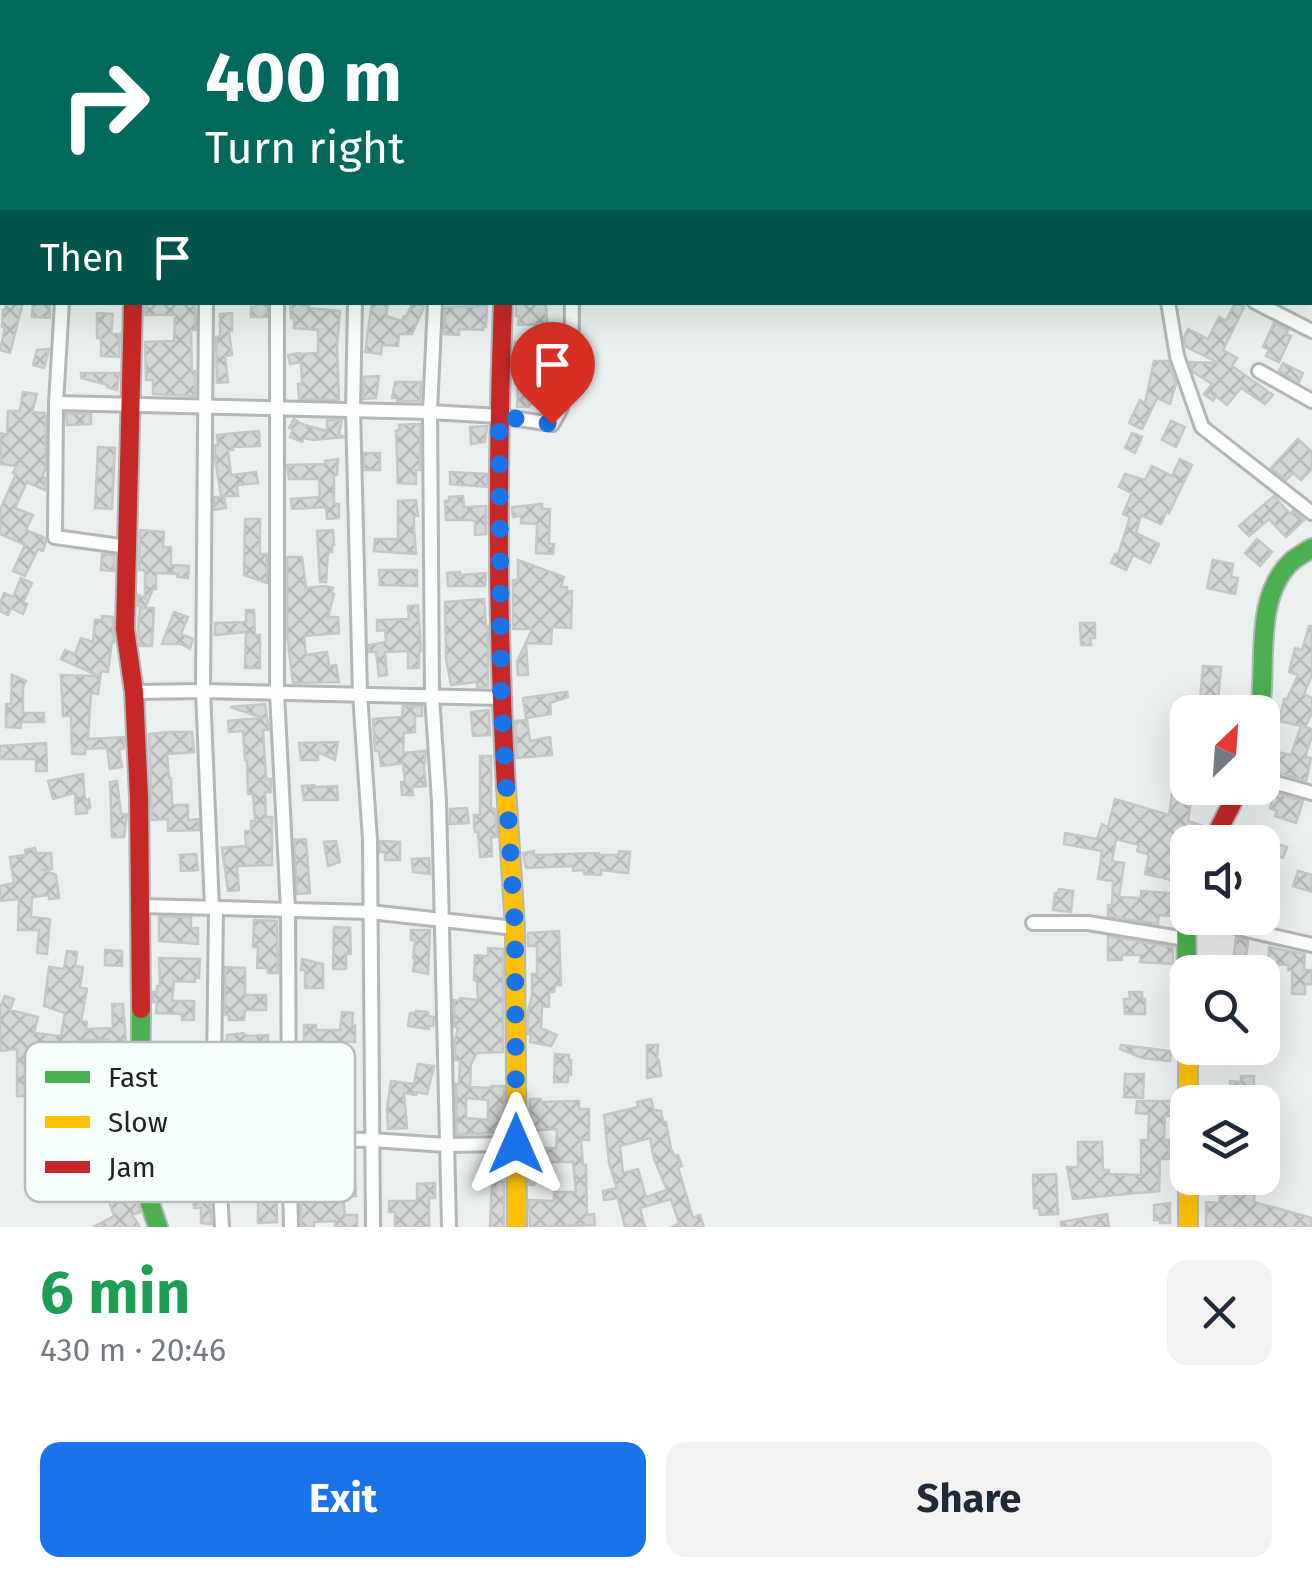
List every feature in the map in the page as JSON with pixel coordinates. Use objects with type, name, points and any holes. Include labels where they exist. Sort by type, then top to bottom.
[{"type":"street","points":[[62,305],[55,537],[128,547]]},
{"type":"street","points":[[133,305],[125,629],[134,692],[142,906],[139,1042]]},
{"type":"street","points":[[206,305],[204,691],[214,908],[214,1042]]},
{"type":"street","points":[[277,305],[277,694],[288,910],[288,1042]]},
{"type":"street","points":[[355,305],[353,409],[360,694],[370,840],[373,1227]]},
{"type":"street","points":[[435,305],[430,412],[432,696],[449,1227]]},
{"type":"street","points":[[503,305],[499,416],[501,698],[515,928],[516,1227]]},
{"type":"street","points":[[56,403],[430,412],[552,424],[568,382],[572,305]]},
{"type":"street","points":[[1168,305],[1177,356],[1202,427],[1312,513]]},
{"type":"street","points":[[1261,305],[1312,331]]},
{"type":"street","points":[[1260,371],[1312,401]]},
{"type":"street","points":[[1261,695],[1268,602],[1290,562],[1312,548]]},
{"type":"street","points":[[134,692],[501,698]]},
{"type":"street","points":[[1280,784],[1312,793]]},
{"type":"street","points":[[142,906],[370,912],[515,928]]},
{"type":"street","points":[[1033,924],[1088,923],[1186,939]]},
{"type":"street","points":[[1186,935],[1186,955]]},
{"type":"street","points":[[1268,935],[1312,945]]},
{"type":"street","points":[[355,1140],[516,1144]]},
{"type":"street","points":[[1188,1195],[1188,1227]]},
{"type":"street","points":[[150,1202],[158,1227]]},
{"type":"street","points":[[220,1202],[222,1227]]},
{"type":"street","points":[[290,1202],[291,1227]]},
{"type":"building","points":[[6,305],[22,305],[10,353],[0,350]]},
{"type":"building","points":[[33,305],[50,305],[50,318],[32,317]]},
{"type":"building","points":[[145,305],[195,305],[196,330],[191,330],[195,396],[153,394],[153,380],[146,380],[145,342],[174,341],[175,315],[145,315]]},
{"type":"building","points":[[267,305],[267,317],[251,317],[251,307]]},
{"type":"building","points":[[290,305],[340,311],[339,400],[299,399],[301,362],[290,364],[288,355],[318,353],[318,330],[294,328]]},
{"type":"building","points":[[372,305],[388,305],[386,316],[402,321],[412,305],[424,307],[412,334],[399,334],[398,346],[382,345],[381,354],[365,352]]},
{"type":"building","points":[[516,305],[546,305],[547,324],[518,325]]},
{"type":"building","points":[[1234,305],[1244,307],[1223,350],[1237,358],[1232,366],[1273,395],[1265,404],[1241,388],[1227,405],[1216,396],[1213,401],[1204,394],[1212,384],[1193,372],[1190,362],[1219,363],[1186,347],[1184,337],[1188,329],[1208,339],[1219,317],[1226,321]]},
{"type":"building","points":[[487,306],[483,330],[459,329],[459,335],[444,334],[445,307]]},
{"type":"building","points":[[97,313],[113,314],[111,334],[120,334],[119,357],[101,356]]},
{"type":"building","points":[[232,313],[232,355],[225,356],[228,382],[217,383],[220,314]]},
{"type":"building","points":[[1274,323],[1291,336],[1279,362],[1266,356],[1269,350],[1263,347]]},
{"type":"building","points":[[515,342],[561,342],[555,394],[548,407],[530,403],[529,407],[517,407]]},
{"type":"building","points":[[49,349],[44,368],[33,365],[37,350]]},
{"type":"building","points":[[1154,361],[1168,361],[1176,384],[1170,404],[1157,398],[1142,429],[1129,423],[1140,400],[1145,403]]},
{"type":"building","points":[[1283,363],[1303,373],[1299,382],[1279,371]]},
{"type":"building","points":[[81,373],[119,373],[117,390],[81,378]]},
{"type":"building","points":[[379,376],[376,398],[363,399],[364,377]]},
{"type":"building","points":[[395,382],[421,382],[420,401],[392,398]]},
{"type":"building","points":[[23,392],[37,394],[32,412],[46,416],[46,468],[42,477],[45,490],[27,482],[15,508],[33,515],[26,530],[46,542],[43,551],[38,549],[25,576],[13,571],[25,545],[0,534],[0,510],[16,466],[1,464],[0,433],[7,435],[8,411],[20,411]]},
{"type":"building","points":[[66,413],[91,414],[91,424],[67,425]]},
{"type":"building","points":[[294,419],[327,431],[327,420],[342,420],[339,434],[344,437],[304,438],[302,442],[290,437]]},
{"type":"building","points":[[1171,421],[1185,427],[1176,447],[1162,440]]},
{"type":"building","points":[[420,424],[420,470],[416,470],[416,484],[398,483],[396,431],[399,425]]},
{"type":"building","points":[[487,426],[485,442],[471,444],[470,427]]},
{"type":"building","points":[[259,431],[260,446],[228,450],[231,475],[256,472],[258,483],[237,485],[238,496],[224,496],[226,508],[214,510],[214,497],[221,497],[215,458],[217,435]]},
{"type":"building","points":[[1132,433],[1142,437],[1135,453],[1125,448]]},
{"type":"building","points":[[1298,439],[1312,452],[1312,469],[1301,480],[1293,473],[1286,480],[1271,468]]},
{"type":"building","points":[[98,447],[115,448],[112,509],[95,508]]},
{"type":"building","points":[[364,453],[380,453],[380,470],[364,470]]},
{"type":"building","points":[[338,459],[334,504],[339,504],[339,518],[327,519],[326,507],[292,509],[291,499],[320,497],[319,479],[289,479],[287,465],[326,464],[325,461]]},
{"type":"building","points":[[1180,459],[1192,465],[1169,513],[1161,524],[1141,515],[1136,533],[1159,544],[1150,563],[1133,555],[1126,570],[1111,563],[1118,555],[1130,517],[1123,514],[1132,493],[1119,487],[1125,474],[1145,480],[1152,466],[1172,476]]},
{"type":"building","points":[[450,472],[487,474],[487,487],[450,484]]},
{"type":"building","points":[[463,496],[464,507],[486,506],[486,534],[475,535],[475,521],[446,520],[445,501]]},
{"type":"building","points":[[1274,496],[1290,514],[1293,511],[1304,520],[1286,537],[1269,519],[1249,536],[1239,526]]},
{"type":"building","points":[[416,500],[416,554],[374,551],[375,539],[398,539],[398,501]]},
{"type":"building","points":[[542,504],[542,509],[550,509],[549,544],[554,544],[553,554],[536,553],[537,524],[521,523],[521,516],[513,517],[512,507]]},
{"type":"building","points":[[245,519],[260,519],[260,554],[267,554],[267,583],[244,575]]},
{"type":"building","points":[[140,530],[164,532],[163,547],[171,547],[171,565],[189,566],[188,578],[156,573],[156,589],[145,608],[154,608],[152,646],[140,646],[138,628],[140,607],[143,608],[138,606],[138,595],[145,598],[145,570],[139,570]]},
{"type":"building","points":[[333,530],[326,582],[320,582],[317,531]]},
{"type":"building","points":[[1257,539],[1272,552],[1260,566],[1245,553]]},
{"type":"building","points":[[102,554],[114,555],[114,571],[101,570]]},
{"type":"building","points":[[287,557],[302,557],[306,588],[333,588],[328,617],[338,617],[339,633],[304,636],[306,655],[327,652],[329,666],[336,665],[339,682],[293,683],[287,635]]},
{"type":"building","points":[[518,560],[564,577],[561,587],[572,591],[571,628],[552,627],[551,644],[526,643],[528,675],[518,675],[517,662],[532,629],[513,629],[513,580],[518,580]]},
{"type":"building","points":[[1213,560],[1233,564],[1231,577],[1238,578],[1235,594],[1207,588]]},
{"type":"building","points":[[379,570],[417,570],[417,586],[380,585]]},
{"type":"building","points":[[447,573],[486,573],[485,586],[448,586]]},
{"type":"building","points":[[21,578],[32,583],[23,602],[27,604],[23,614],[11,608],[8,615],[0,611],[0,603],[4,593],[13,597]]},
{"type":"building","points":[[484,599],[488,687],[477,687],[477,682],[451,685],[446,658],[445,602]]},
{"type":"building","points":[[418,605],[419,668],[408,668],[408,651],[385,652],[387,675],[379,676],[376,652],[369,652],[369,645],[386,642],[385,630],[377,631],[377,620],[409,619],[408,606]]},
{"type":"building","points":[[246,610],[254,610],[255,635],[260,635],[260,668],[245,668],[246,632],[215,635],[215,623],[246,622]]},
{"type":"building","points":[[174,612],[188,617],[181,634],[193,639],[190,649],[181,644],[162,644]]},
{"type":"building","points":[[102,616],[113,617],[114,642],[108,672],[101,671],[98,694],[91,693],[88,739],[124,737],[124,748],[119,750],[122,767],[110,769],[107,748],[72,754],[71,716],[63,716],[61,675],[99,676],[61,659],[65,650],[75,654],[81,638],[93,642],[95,620],[102,620]]},
{"type":"building","points":[[1080,623],[1095,623],[1091,645],[1081,645]]},
{"type":"building","points":[[1312,626],[1312,675],[1304,694],[1312,698],[1312,713],[1305,727],[1312,729],[1305,757],[1311,758],[1306,781],[1280,773],[1280,753],[1291,755],[1301,726],[1280,721],[1280,717],[1284,699],[1298,675],[1289,672],[1295,648],[1302,650]]},
{"type":"building","points":[[1203,666],[1221,667],[1219,695],[1200,695]]},
{"type":"building","points":[[12,675],[26,681],[23,713],[44,713],[44,722],[21,722],[21,728],[6,727]]},
{"type":"building","points":[[567,692],[568,697],[550,703],[551,714],[526,718],[523,698]]},
{"type":"building","points":[[265,704],[269,730],[263,730],[266,779],[271,779],[271,792],[265,792],[266,817],[272,817],[272,865],[237,866],[239,890],[228,891],[222,848],[246,846],[245,831],[251,831],[251,821],[255,821],[253,794],[248,794],[243,731],[229,732],[228,721],[263,718],[230,707]]},
{"type":"building","points":[[403,706],[422,706],[422,716],[415,716],[415,732],[404,733],[403,753],[426,751],[426,786],[412,787],[413,795],[402,795],[403,763],[381,766],[379,751],[375,751],[373,719],[402,717]]},
{"type":"building","points":[[489,710],[490,735],[473,736],[471,712]]},
{"type":"building","points":[[527,720],[530,741],[550,737],[552,755],[517,758],[515,721]]},
{"type":"building","points":[[192,732],[194,752],[167,754],[172,805],[188,805],[188,820],[198,819],[199,830],[168,831],[168,819],[152,820],[149,734]]},
{"type":"building","points":[[338,742],[335,760],[318,752],[318,760],[301,760],[299,743]]},
{"type":"building","points":[[46,743],[47,771],[36,771],[36,759],[0,759],[0,746]]},
{"type":"building","points":[[480,756],[491,756],[491,808],[495,809],[497,837],[491,837],[492,856],[480,857],[474,815],[480,815]]},
{"type":"building","points":[[83,774],[85,800],[89,799],[90,808],[87,813],[76,814],[75,793],[53,799],[48,781]]},
{"type":"building","points":[[117,781],[121,814],[127,814],[124,837],[112,837],[110,782]]},
{"type":"building","points":[[302,786],[337,786],[338,800],[304,800]]},
{"type":"building","points":[[1280,794],[1303,801],[1296,823],[1275,816],[1277,811],[1270,808],[1280,805]]},
{"type":"building","points":[[1115,799],[1169,815],[1170,805],[1190,805],[1188,821],[1200,825],[1170,825],[1170,880],[1145,874],[1149,855],[1137,851],[1139,845],[1116,839],[1112,861],[1124,863],[1119,897],[1141,898],[1141,891],[1170,893],[1170,916],[1159,915],[1158,924],[1108,916],[1113,881],[1098,879],[1102,851],[1064,844],[1065,833],[1097,839],[1102,824],[1108,827]]},
{"type":"building","points":[[467,808],[469,823],[450,824],[450,809]]},
{"type":"building","points":[[306,839],[310,893],[297,894],[294,840]]},
{"type":"building","points":[[336,841],[340,862],[328,866],[324,842]]},
{"type":"building","points":[[380,841],[400,842],[400,860],[385,860]]},
{"type":"building","points":[[35,848],[36,853],[51,853],[52,869],[44,870],[56,875],[59,898],[32,897],[31,917],[50,919],[47,954],[37,953],[39,930],[18,930],[19,899],[0,901],[0,886],[14,883],[10,857],[26,855],[25,850]]},
{"type":"building","points":[[534,851],[534,855],[630,852],[628,873],[601,870],[601,875],[584,874],[584,870],[573,871],[573,866],[526,868],[523,853]]},
{"type":"building","points":[[196,854],[198,870],[181,871],[180,855]]},
{"type":"building","points":[[429,858],[430,874],[413,872],[412,859]]},
{"type":"building","points":[[1298,871],[1312,875],[1312,892],[1293,886]]},
{"type":"building","points":[[1059,889],[1073,891],[1071,912],[1053,910]]},
{"type":"building","points":[[159,916],[191,917],[191,928],[198,928],[198,944],[159,941]]},
{"type":"building","points":[[254,920],[277,921],[278,973],[257,968]]},
{"type":"building","points":[[334,927],[350,928],[351,954],[346,954],[346,969],[333,969]]},
{"type":"building","points":[[411,930],[430,930],[428,974],[413,971],[415,940],[411,940]]},
{"type":"building","points":[[559,931],[561,985],[555,985],[554,992],[549,992],[549,1007],[542,1006],[541,1028],[557,1035],[551,1046],[530,1042],[528,1034],[537,946],[528,946],[528,933]]},
{"type":"building","points":[[1108,936],[1173,947],[1170,964],[1140,962],[1141,955],[1108,960]]},
{"type":"building","points":[[1236,937],[1248,941],[1246,955],[1234,955]]},
{"type":"building","points":[[1269,947],[1305,954],[1304,970],[1312,970],[1312,984],[1305,984],[1305,994],[1292,994],[1289,965],[1280,965],[1280,955],[1269,955]]},
{"type":"building","points":[[488,948],[503,949],[503,1052],[477,1053],[471,1064],[470,1087],[504,1086],[504,1132],[457,1135],[456,1084],[460,1061],[455,1060],[458,1028],[454,1027],[454,1000],[478,1000],[475,955],[488,956]],"holes":[[[466,1098],[488,1100],[488,1120],[466,1118]]]},
{"type":"building","points":[[105,950],[122,951],[122,966],[105,965]]},
{"type":"building","points":[[67,951],[77,952],[75,966],[83,967],[80,987],[87,989],[81,1021],[87,1022],[86,1029],[113,1028],[112,1004],[123,1004],[126,1042],[25,1042],[25,1096],[17,1096],[17,1049],[0,1051],[0,1007],[5,996],[14,999],[10,1010],[38,1017],[34,1033],[61,1036],[65,1013],[44,1006],[49,967],[64,969]]},
{"type":"building","points":[[159,958],[200,959],[199,978],[195,982],[174,981],[172,1001],[194,1001],[194,1020],[182,1020],[182,1014],[156,1013],[153,992],[160,986]]},
{"type":"building","points":[[302,959],[323,964],[323,988],[305,988]]},
{"type":"building","points":[[225,967],[245,968],[245,995],[266,995],[266,1010],[245,1010],[244,1020],[229,1020],[229,1015],[225,1015]]},
{"type":"building","points":[[1129,992],[1142,992],[1145,1014],[1125,1014],[1124,999],[1130,999]]},
{"type":"building","points":[[342,1012],[353,1013],[355,1042],[304,1042],[304,1025],[316,1025],[316,1030],[340,1030]]},
{"type":"building","points":[[410,1013],[434,1017],[433,1026],[408,1026]]},
{"type":"building","points":[[227,1035],[268,1035],[268,1042],[226,1042]]},
{"type":"building","points":[[647,1045],[658,1045],[661,1076],[647,1078]]},
{"type":"building","points":[[1121,1045],[1170,1051],[1170,1061],[1142,1058],[1120,1049]]},
{"type":"building","points":[[555,1054],[569,1055],[568,1082],[554,1082]]},
{"type":"building","points":[[418,1064],[434,1066],[427,1094],[404,1093],[407,1128],[388,1129],[391,1081],[414,1084]]},
{"type":"building","points":[[1125,1074],[1144,1074],[1143,1098],[1124,1097]]},
{"type":"building","points":[[1241,1076],[1254,1076],[1254,1085],[1230,1085],[1230,1081],[1241,1082]]},
{"type":"building","points":[[530,1099],[579,1101],[579,1109],[589,1109],[589,1140],[581,1140],[587,1215],[594,1214],[595,1225],[530,1227],[529,1200],[554,1201],[554,1192],[576,1192],[573,1162],[545,1162],[546,1181],[529,1185],[529,1148],[556,1148],[557,1129],[529,1131]]},
{"type":"building","points":[[651,1099],[654,1110],[661,1111],[671,1149],[682,1166],[678,1167],[693,1218],[700,1215],[704,1227],[672,1227],[679,1223],[671,1199],[640,1208],[645,1227],[625,1227],[618,1198],[604,1200],[603,1191],[617,1188],[609,1163],[604,1115],[638,1107],[637,1102]],"holes":[[[650,1138],[667,1190],[646,1197],[638,1169],[623,1173],[620,1146]]]},
{"type":"building","points":[[1137,1101],[1170,1101],[1164,1140],[1169,1140],[1169,1159],[1160,1159],[1159,1191],[1073,1199],[1067,1167],[1078,1167],[1078,1142],[1102,1142],[1103,1170],[1109,1170],[1109,1174],[1141,1175],[1141,1140],[1148,1140],[1149,1114],[1136,1113]]},
{"type":"building","points":[[485,1165],[501,1165],[504,1227],[490,1227],[492,1183],[485,1183]]},
{"type":"building","points":[[1056,1174],[1058,1214],[1040,1215],[1039,1208],[1034,1208],[1033,1175]]},
{"type":"building","points":[[435,1183],[435,1198],[429,1198],[429,1227],[395,1227],[395,1212],[389,1212],[389,1201],[417,1201],[417,1184]]},
{"type":"building","points":[[1220,1195],[1255,1195],[1254,1202],[1312,1218],[1312,1227],[1206,1227],[1206,1202],[1219,1203]]},
{"type":"building","points":[[109,1202],[136,1202],[140,1212],[132,1215],[140,1227],[93,1227],[114,1216]]},
{"type":"building","points":[[194,1202],[210,1202],[212,1224],[201,1223],[201,1208],[194,1208]]},
{"type":"building","points":[[258,1202],[277,1202],[277,1222],[258,1223]]},
{"type":"building","points":[[300,1202],[344,1202],[345,1215],[357,1215],[357,1227],[335,1227],[335,1221],[301,1227]]},
{"type":"building","points":[[1170,1203],[1170,1223],[1154,1220],[1154,1205]]},
{"type":"building","points":[[1107,1214],[1109,1227],[1061,1227],[1061,1222]]},
{"type":"traffic: fast","points":[[1262,695],[1264,632],[1272,593],[1292,561],[1312,548]]},
{"type":"traffic: fast","points":[[1186,935],[1187,955]]},
{"type":"traffic: fast","points":[[141,1009],[141,1042]]},
{"type":"traffic: fast","points":[[150,1202],[158,1227]]},
{"type":"traffic: slow","points":[[506,787],[515,928],[517,1227]]},
{"type":"traffic: slow","points":[[1188,1065],[1188,1085]]},
{"type":"traffic: slow","points":[[1188,1195],[1188,1227]]},
{"type":"traffic: jam","points":[[133,305],[125,629],[134,692],[139,797],[141,1009]]},
{"type":"traffic: jam","points":[[503,305],[499,544],[506,787]]},
{"type":"traffic: jam","points":[[1221,825],[1231,805]]},
{"type":"route","points":[[516,1144],[515,928],[501,698],[499,416],[552,424]]}]
